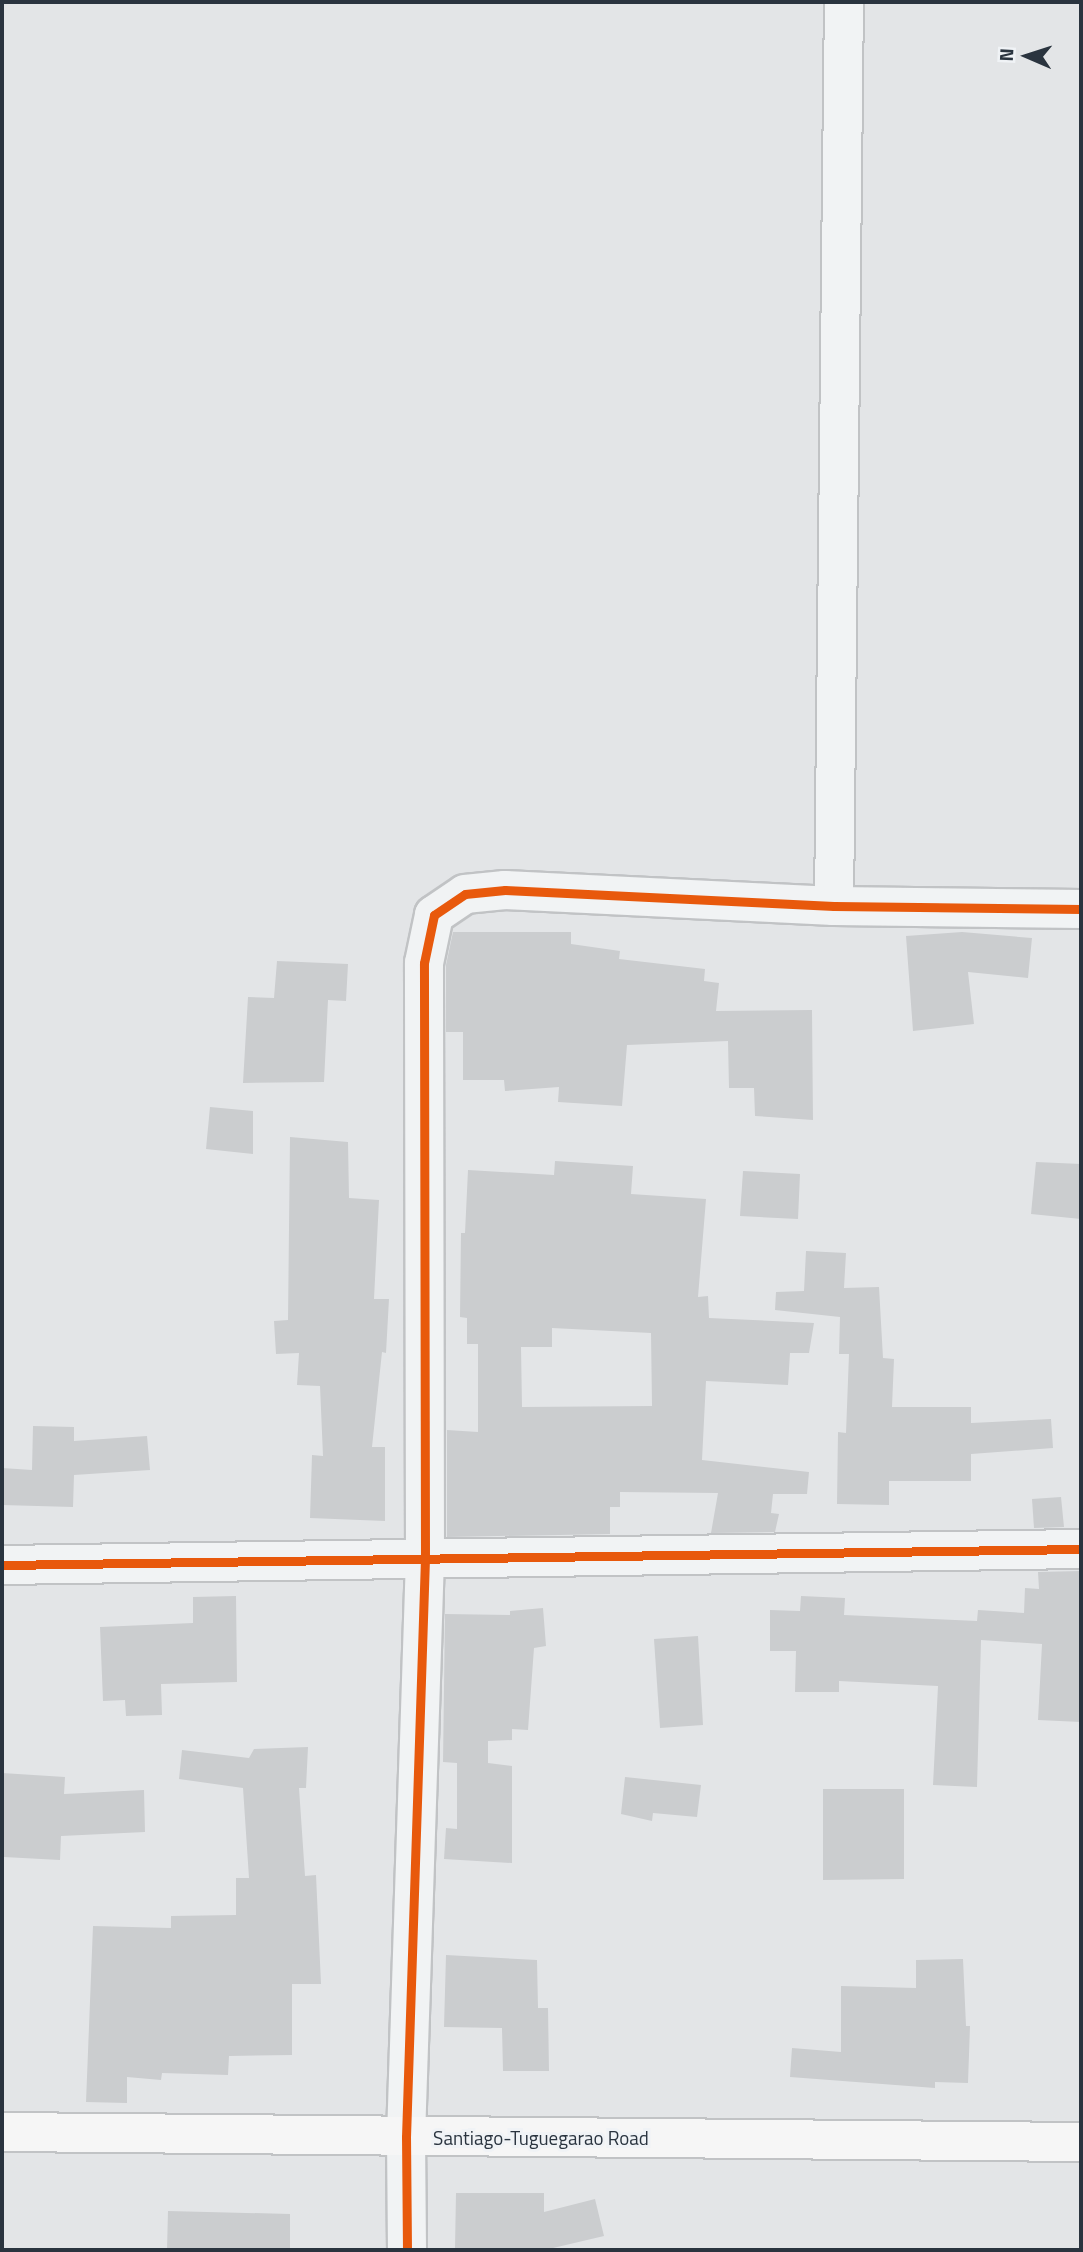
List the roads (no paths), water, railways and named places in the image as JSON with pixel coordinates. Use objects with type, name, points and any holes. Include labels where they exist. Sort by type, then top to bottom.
[{"type":"highway","name":"Santiago-Tuguegarao Road","points":[[2,2132],[1081,2142]]},
{"type":"street","points":[[834,906],[844,2]]},
{"type":"street","points":[[407,2250],[406,2137],[425,1559],[424,963],[434,915],[465,894],[505,890],[834,906],[1081,909]]},
{"type":"street","points":[[2,1564],[1081,1549]]}]
